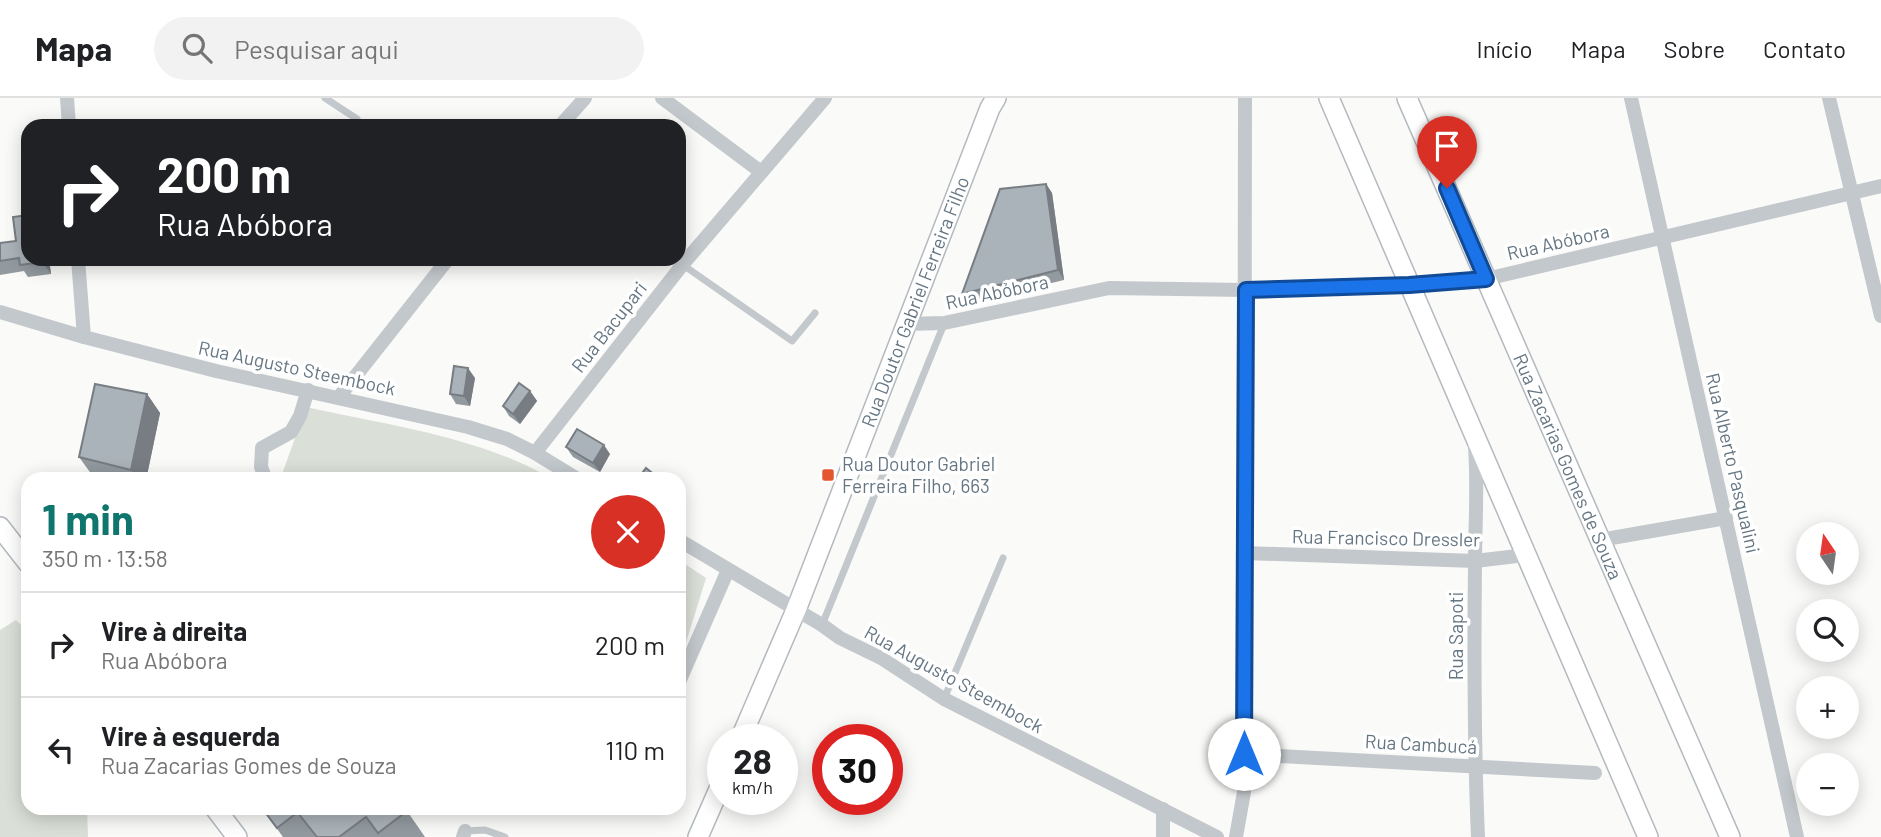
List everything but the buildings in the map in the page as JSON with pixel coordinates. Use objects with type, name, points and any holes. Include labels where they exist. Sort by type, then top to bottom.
[{"type":"main road","name":"Rua Doutor Gabriel Ferreira Filho","points":[[747,724],[796,610],[996,98]]},
{"type":"main road","points":[[1329,98],[1648,837]]},
{"type":"main road","name":"Rua Zacarias Gomes de Souza","points":[[1407,98],[1730,837]]},
{"type":"main road","points":[[0,527],[21,554]]},
{"type":"main road","points":[[220,815],[237,837]]},
{"type":"main road","points":[[698,837],[708,815]]},
{"type":"street","points":[[67,98],[68,119]]},
{"type":"street","points":[[566,119],[585,98]]},
{"type":"street","points":[[662,98],[761,172]]},
{"type":"street","name":"Rua Bacupari","points":[[686,260],[825,98]]},
{"type":"street","points":[[1236,837],[1244,792],[1245,98]]},
{"type":"street","name":"Rua Alberto Pasqualini","points":[[1631,98],[1797,837]]},
{"type":"street","points":[[1829,98],[1881,316]]},
{"type":"street","name":"Rua Abóbora","points":[[906,324],[944,323],[1109,288],[1246,290],[1409,285],[1486,279],[1881,186]]},
{"type":"street","points":[[79,266],[84,337]]},
{"type":"street","points":[[339,397],[442,266]]},
{"type":"street","name":"Rua Bacupari","points":[[535,453],[681,266]]},
{"type":"street","name":"Rua Augusto Steembock","points":[[0,312],[216,371],[468,426],[507,439],[566,472]]},
{"type":"street","points":[[263,472],[262,448],[291,432],[300,416],[308,390]]},
{"type":"street","name":"Rua Sapoti","points":[[1474,435],[1478,482],[1475,561],[1475,766],[1478,837]]},
{"type":"street","points":[[1600,540],[1726,518]]},
{"type":"street","name":"Rua Augusto Steembock","points":[[686,544],[840,638],[881,658],[944,699],[1217,837]]},
{"type":"street","name":"Rua Francisco Dressler","points":[[1245,553],[1475,561],[1526,555]]},
{"type":"street","points":[[686,666],[728,570]]},
{"type":"street","name":"Rua Cambucá","points":[[1244,754],[1595,772]]},
{"type":"street","points":[[1163,809],[1163,837]]},
{"type":"lane","points":[[325,98],[357,119]]},
{"type":"lane","points":[[686,266],[792,341],[815,313]]},
{"type":"lane","points":[[822,625],[944,323]]},
{"type":"lane","points":[[944,699],[1003,558]]},
{"type":"lane","points":[[464,834],[485,830],[505,837]]},
{"type":"shaded area","points":[[306,407],[433,434],[495,453],[538,472],[283,472]]},
{"type":"shaded area","points":[[686,565],[706,578],[686,642]]},
{"type":"shaded area","points":[[16,620],[21,625],[21,815],[87,815],[88,837],[0,837],[0,630]]},
{"type":"place","name":"Rua Doutor Gabriel Ferreira Filho, 663","points":[[828,475]]},
{"type":"route","points":[[1244,754],[1246,290],[1409,285],[1486,279],[1447,188]]}]
